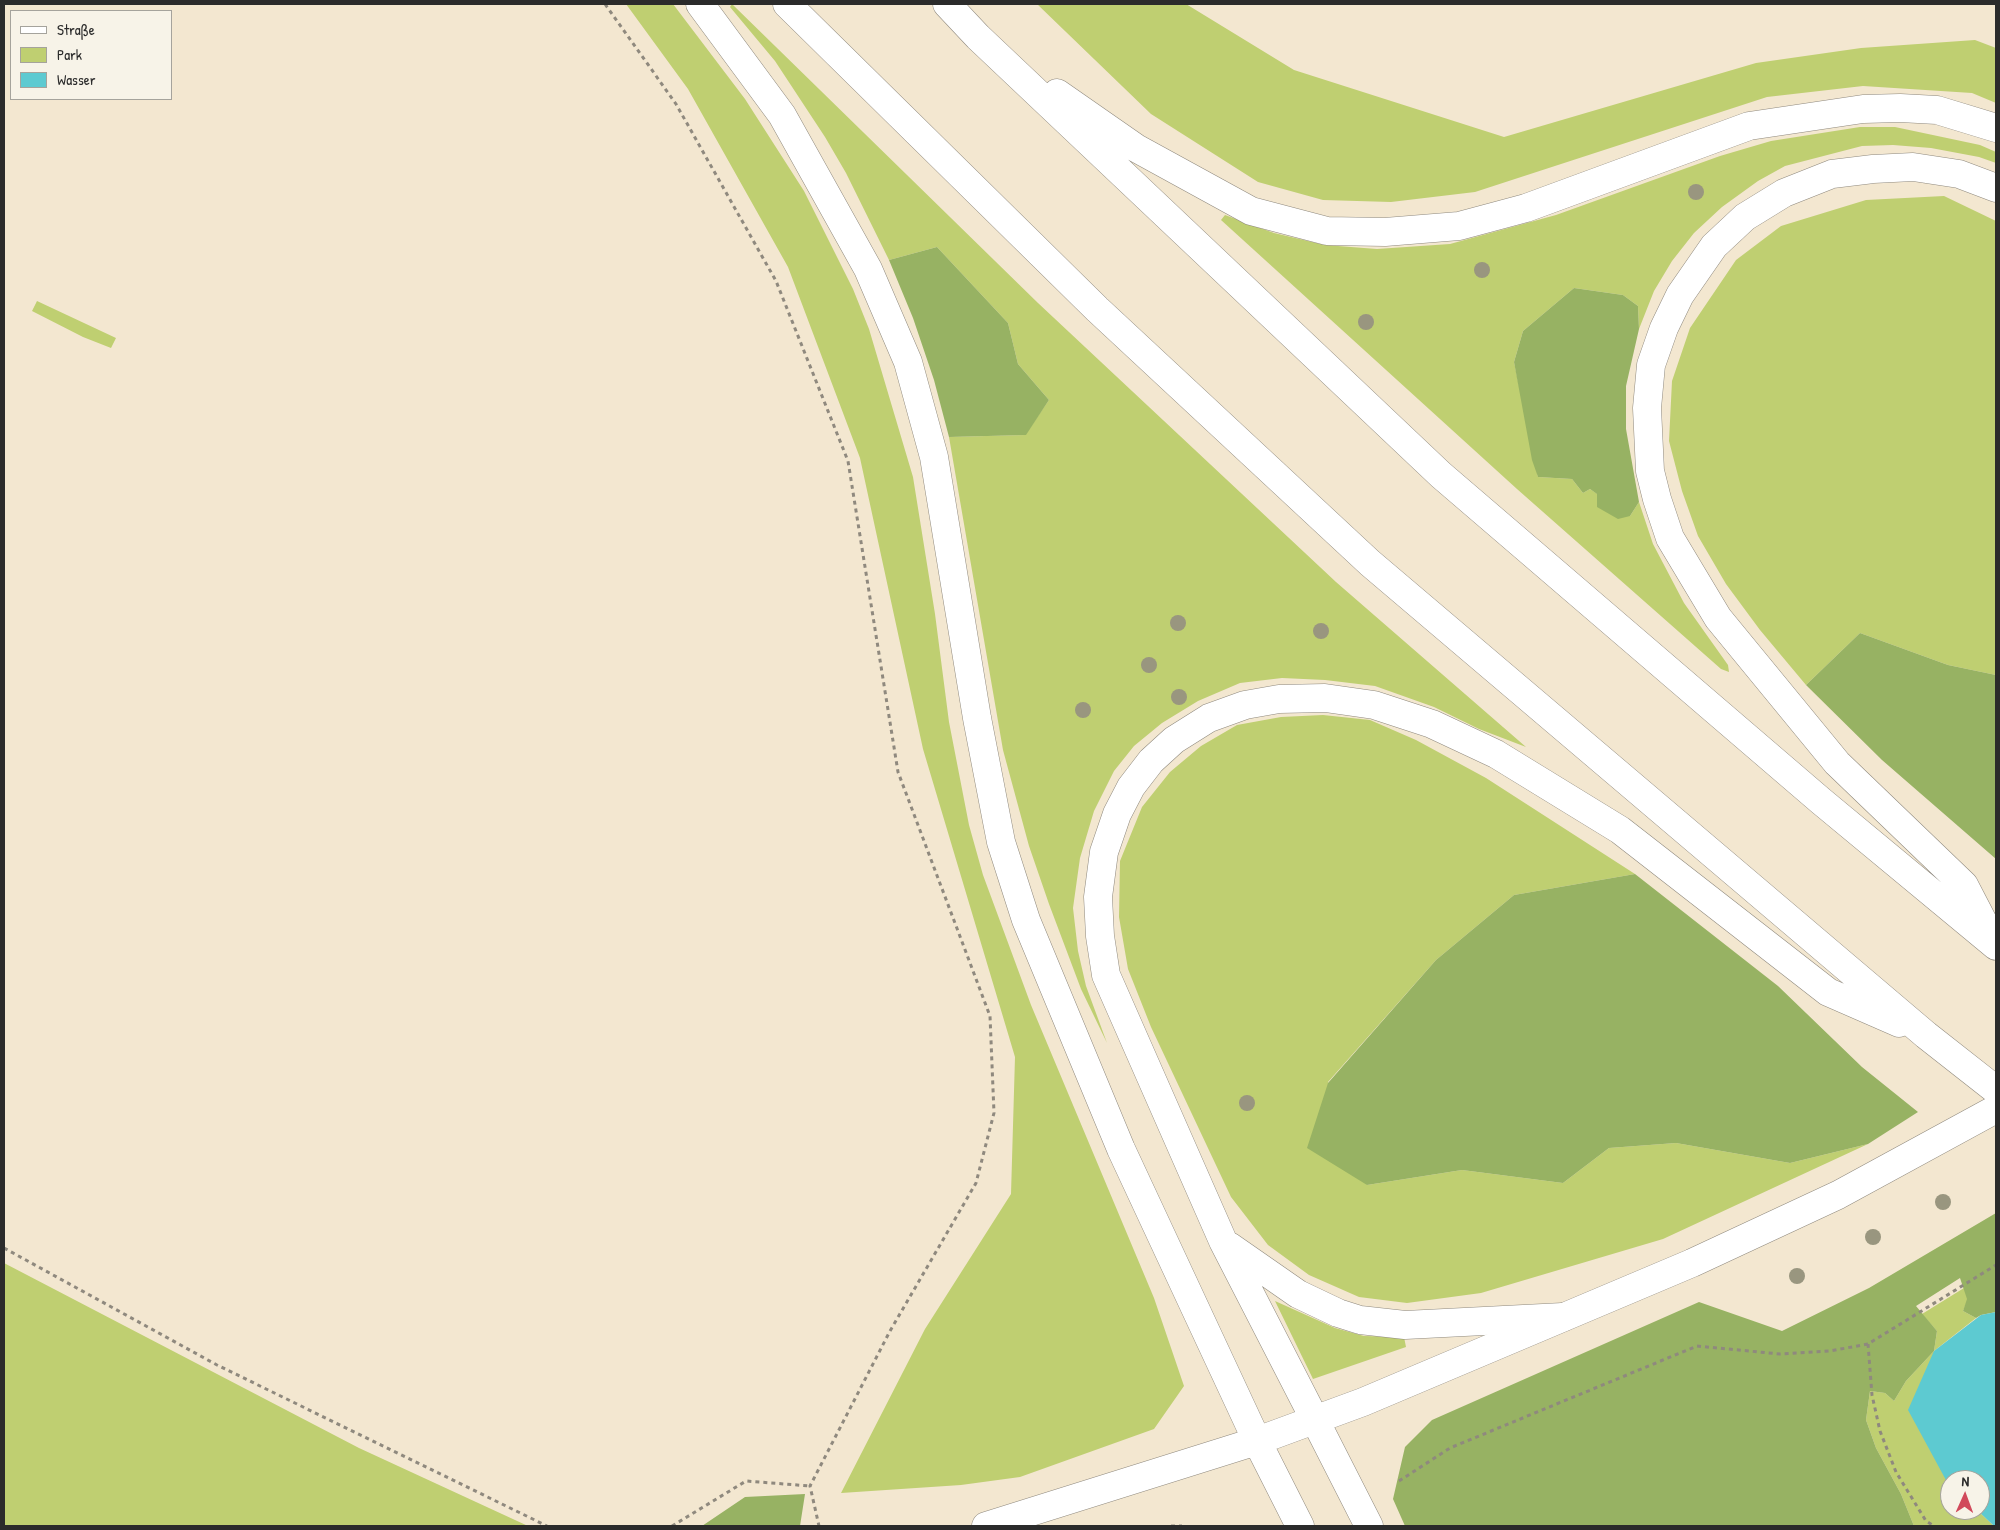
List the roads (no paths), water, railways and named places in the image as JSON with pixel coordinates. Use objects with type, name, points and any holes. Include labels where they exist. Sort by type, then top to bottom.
[{"type":"main road","points":[[700,4],[782,115],[868,269],[908,362],[934,457],[977,718],[1001,842],[1026,920],[1121,1149],[1257,1441],[1300,1526]]},
{"type":"main road","points":[[787,4],[1097,310],[1370,562],[1926,1035],[1996,1090]]},
{"type":"main road","points":[[947,4],[978,37],[1441,475],[1821,801],[1996,946]]},
{"type":"main road","points":[[978,37],[1136,148],[1251,211],[1327,231],[1385,232],[1459,226],[1526,208],[1749,126],[1863,109],[1900,108],[1937,110],[1996,128]]},
{"type":"main road","points":[[1996,188],[1959,174],[1914,167],[1873,169],[1832,174],[1784,193],[1745,217],[1714,246],[1680,295],[1664,328],[1651,365],[1647,408],[1650,470],[1670,538],[1718,618],[1837,763],[1964,885],[1996,946]]},
{"type":"main road","points":[[1369,1526],[1223,1241],[1106,975],[1100,936],[1098,897],[1104,852],[1117,814],[1131,788],[1151,761],[1174,740],[1209,718],[1245,704],[1279,699],[1326,698],[1374,705],[1432,724],[1496,754],[1620,830],[1828,992],[1926,1035]]},
{"type":"main road","points":[[986,1526],[1257,1441],[1363,1402],[1692,1263],[1838,1195],[1996,1109]]},
{"type":"main road","points":[[1223,1241],[1269,1276],[1298,1294],[1338,1313],[1360,1320],[1405,1325],[1564,1317]]},
{"type":"water","points":[[1996,1312],[1996,1526],[1988,1520],[1990,1520],[1990,1470],[1940,1470],[1908,1410],[1934,1351],[1981,1315]]}]
